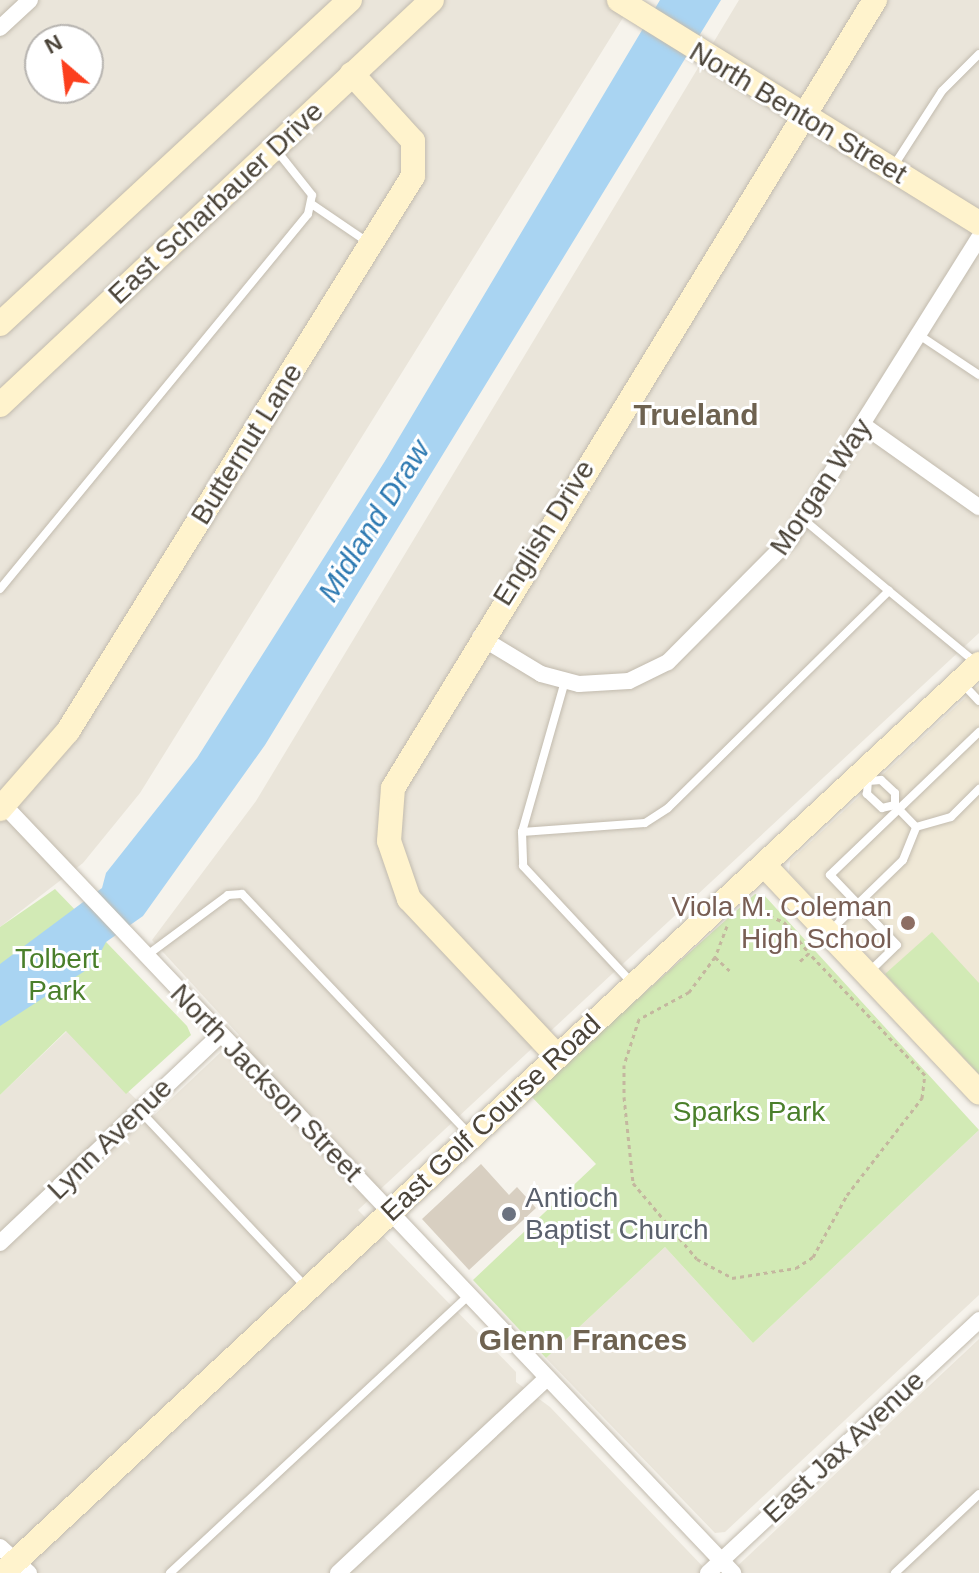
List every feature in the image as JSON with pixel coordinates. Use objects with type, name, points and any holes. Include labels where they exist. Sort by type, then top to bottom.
[{"type":"street","points":[[0,28],[30,0]]},
{"type":"street","name":"East Scharbauer Drive","points":[[0,324],[350,0]]},
{"type":"street","name":"East Scharbauer Drive","points":[[0,405],[432,0]]},
{"type":"street","name":"English Drive","points":[[557,1056],[415,906],[390,850],[397,776],[875,0]]},
{"type":"street","name":"North Benton Street","points":[[629,6],[706,60],[802,114],[979,223]]},
{"type":"street","name":"Butternut Lane","points":[[1,805],[68,731],[371,245],[417,159],[401,125],[352,74]]},
{"type":"street","name":"Morgan Way","points":[[480,637],[565,681],[605,686],[668,662],[772,562],[804,520],[979,238]]},
{"type":"street","points":[[863,425],[979,507]]},
{"type":"street","name":"East Golf Course Road","points":[[12,1563],[764,865],[864,778],[972,670]]},
{"type":"street","name":"North Jackson Street","points":[[1,805],[727,1567]]},
{"type":"street","points":[[764,865],[979,1092]]},
{"type":"street","name":"Lynn Avenue","points":[[0,1243],[220,1035]]},
{"type":"street","name":"East Jax Avenue","points":[[708,1573],[727,1567],[979,1320]]},
{"type":"street","points":[[338,1573],[547,1378]]},
{"type":"lane","points":[[891,170],[942,91],[979,54]]},
{"type":"lane","points":[[274,148],[308,187],[313,205],[371,245]]},
{"type":"lane","points":[[0,589],[313,205]]},
{"type":"lane","points":[[919,335],[979,375]]},
{"type":"lane","points":[[804,520],[889,591],[972,670],[979,701]]},
{"type":"lane","points":[[522,832],[601,830],[645,823],[668,808],[889,591]]},
{"type":"lane","points":[[565,681],[522,832],[523,866],[634,985]]},
{"type":"lane","points":[[867,974],[897,945],[830,875],[897,807],[979,732]]},
{"type":"lane","points":[[897,807],[882,808],[867,794],[864,778],[881,780],[895,793],[897,807],[916,827]]},
{"type":"lane","points":[[916,827],[951,817],[979,789]]},
{"type":"lane","points":[[828,933],[903,860],[916,827]]},
{"type":"lane","points":[[145,956],[228,895],[242,894],[471,1136]]},
{"type":"lane","points":[[140,1111],[308,1290]]},
{"type":"lane","points":[[170,1573],[468,1296]]},
{"type":"lane","points":[[895,1573],[979,1494]]},
{"type":"path","points":[[747,907],[784,922],[809,953],[925,1075],[922,1098],[847,1195],[813,1257],[796,1268],[732,1278],[697,1259],[633,1183],[624,1097],[624,1065],[639,1019],[689,992],[715,957],[726,926],[747,907]]},
{"type":"path","points":[[798,963],[809,953]]},
{"type":"path","points":[[715,957],[731,972]]},
{"type":"shaded area","points":[[0,0],[634,0],[140,793],[83,863],[0,927]]},
{"type":"shaded area","points":[[739,0],[979,0],[979,633],[358,1210],[516,1372],[516,1382],[550,1407],[709,1573],[0,1573],[0,1095],[67,1031],[153,1116],[239,1035],[152,940],[256,801]]},
{"type":"shaded area","name":"Viola M. Coleman High School","points":[[979,685],[979,1074],[789,872],[790,861]]},
{"type":"shaded area","points":[[979,1130],[979,1295],[725,1532],[715,1533],[546,1358],[665,1247],[753,1343]]},
{"type":"shaded area","points":[[979,1339],[979,1573],[730,1573]]},
{"type":"green space","name":"Tolbert Park","points":[[55,889],[187,1026],[191,1035],[126,1094],[66,1031],[0,1095],[0,927]]},
{"type":"green space","name":"Sparks Park","points":[[755,894],[764,895],[979,1130],[753,1343],[665,1247],[546,1358],[473,1280],[596,1164],[530,1095]]},
{"type":"green space","points":[[932,932],[979,983],[979,1074],[885,974]]},
{"type":"water","name":"Midland Draw","points":[[660,0],[721,0],[265,745],[143,916],[106,942],[94,965],[0,1026],[0,964],[102,888],[106,873],[197,758],[385,461]]},
{"type":"building","name":"Antioch Baptist Church","points":[[481,1164],[509,1195],[517,1187],[536,1208],[469,1270],[422,1219]]},
{"type":"place","name":"Viola M. Coleman High School","points":[[908,923]]},
{"type":"place","name":"Antioch Baptist Church","points":[[509,1214]]},
{"type":"district","name":"Trueland","points":[[696,415]]},
{"type":"district","name":"Glenn Frances","points":[[583,1340]]}]
